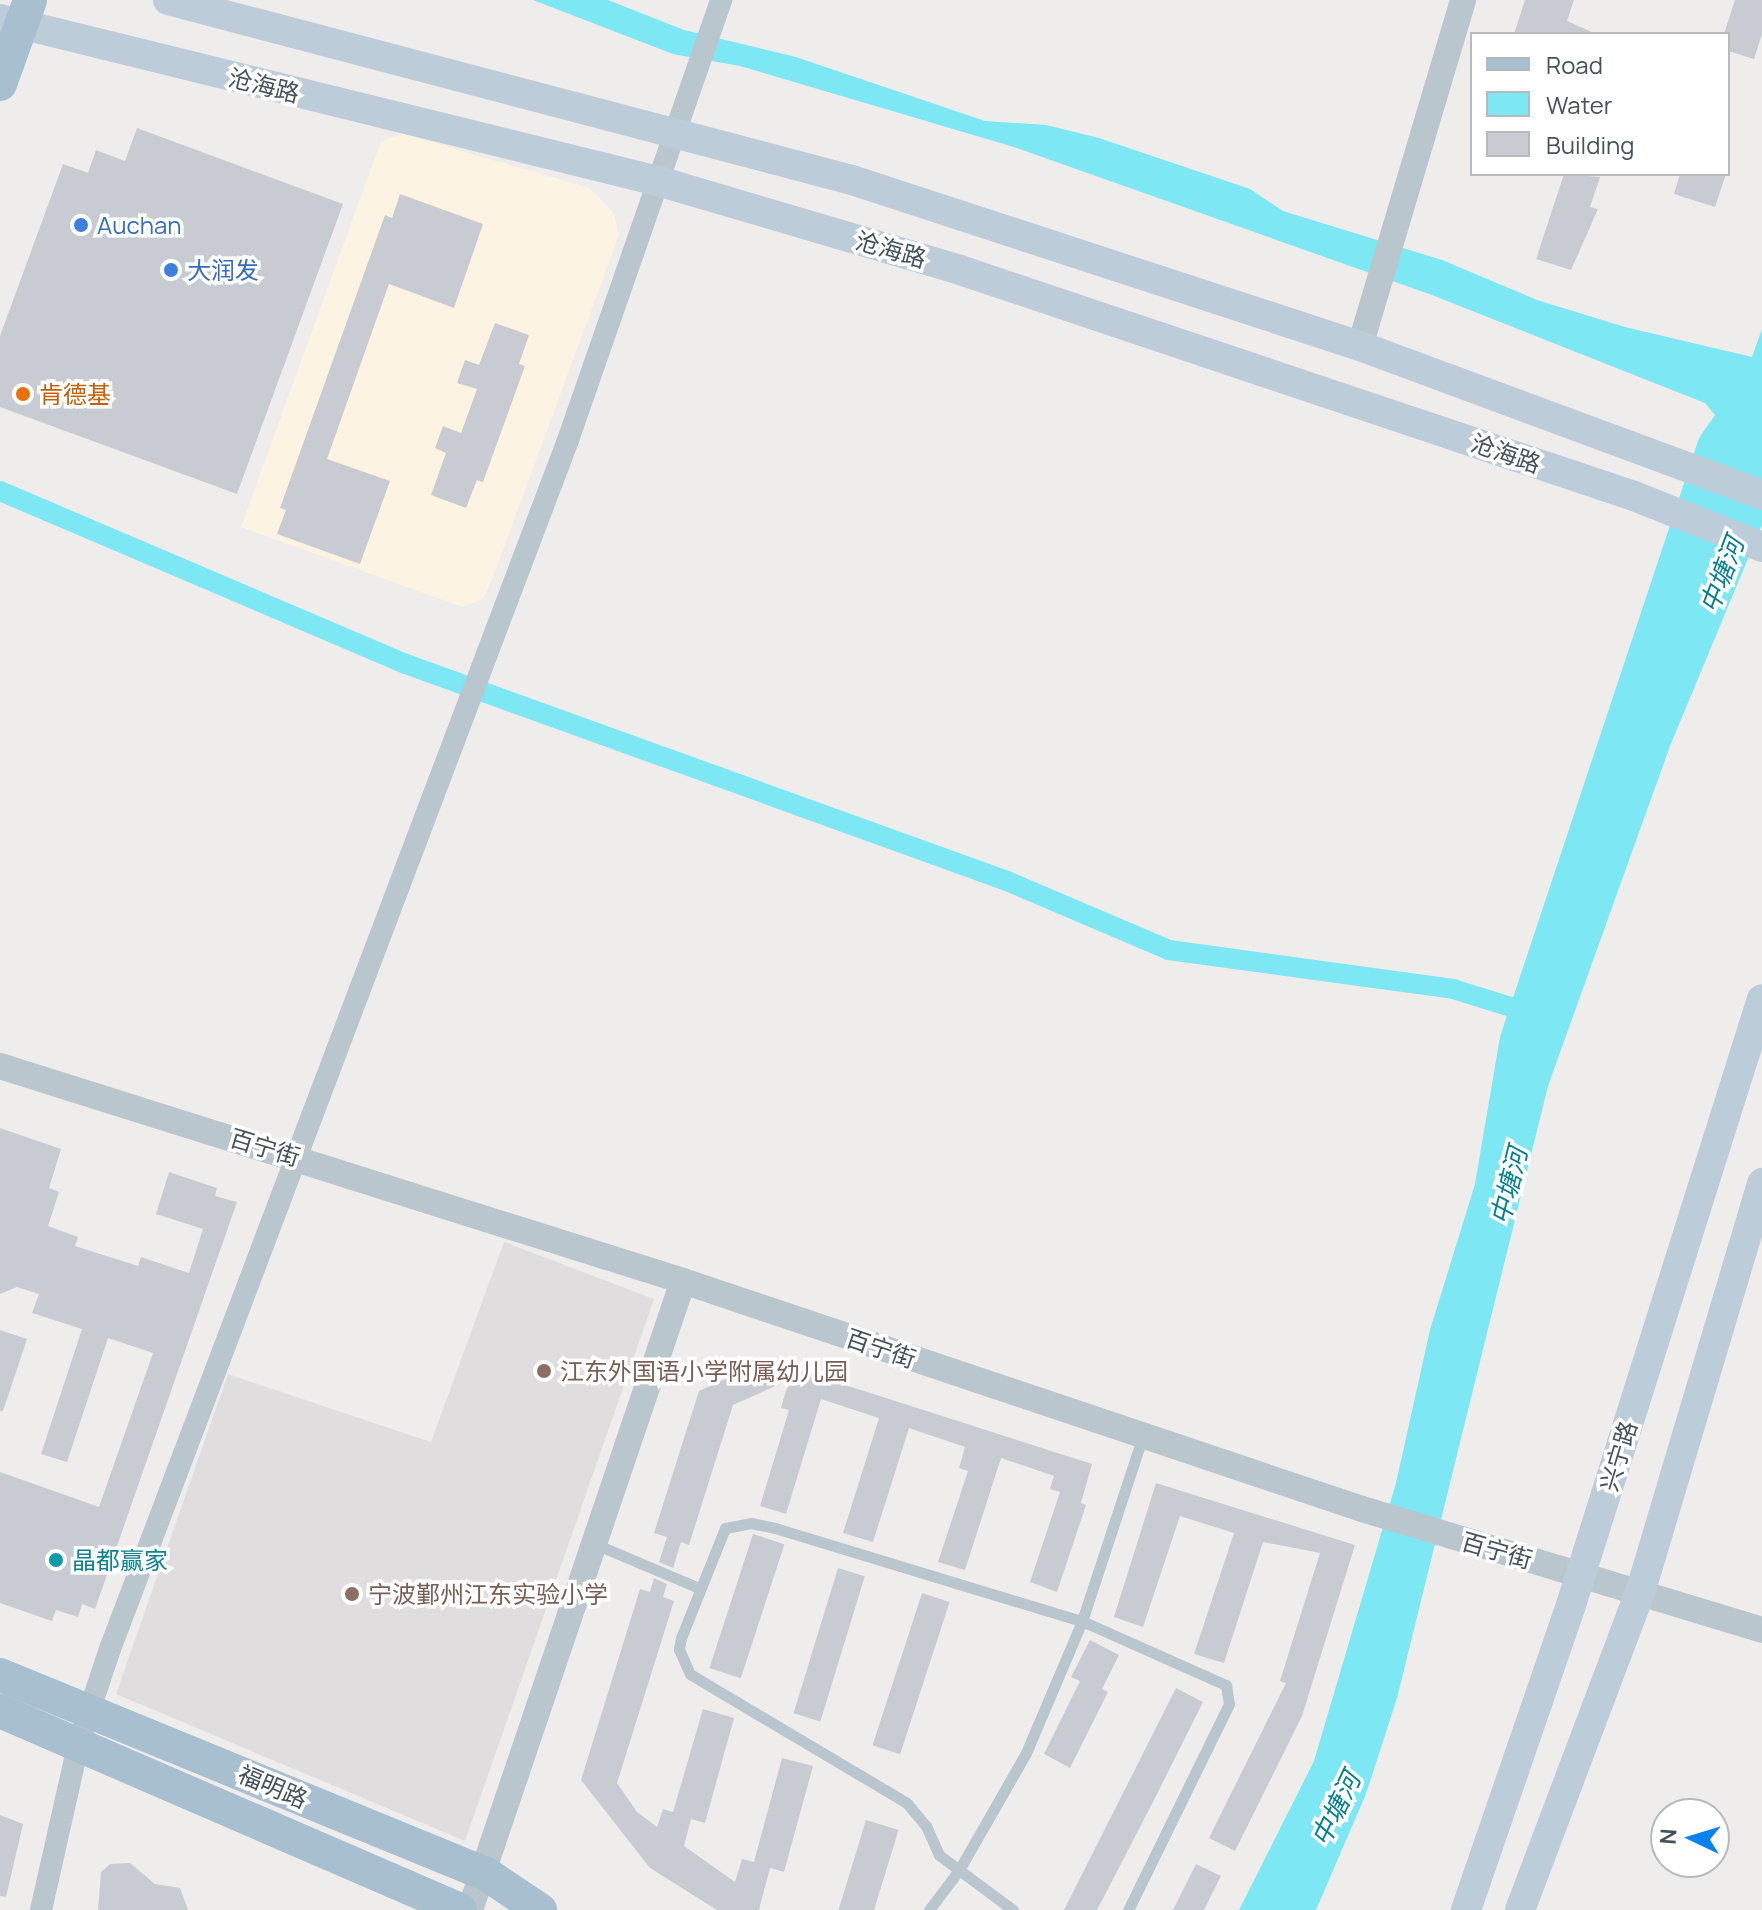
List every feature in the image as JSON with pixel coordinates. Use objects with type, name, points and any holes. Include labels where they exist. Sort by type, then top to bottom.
[{"type":"main road","name":"沧海路","points":[[168,0],[852,180],[1360,346],[1762,495]]},
{"type":"main road","name":"沧海路","points":[[17,15],[658,181],[960,270],[1682,515],[1762,547]]},
{"type":"main road","points":[[0,84],[17,15]]},
{"type":"main road","name":"兴宁路","points":[[1466,1910],[1581,1574],[1762,999]]},
{"type":"main road","points":[[1520,1910],[1640,1593],[1762,1183]]},
{"type":"main road","name":"福明路","points":[[0,1675],[486,1874],[540,1910]]},
{"type":"main road","name":"福明路","points":[[0,1711],[79,1742],[460,1910]]},
{"type":"street","points":[[1360,346],[1463,0]]},
{"type":"street","points":[[41,1910],[79,1742],[90,1710],[474,689],[717,18]]},
{"type":"street","name":"百宁街","points":[[0,1066],[297,1156],[683,1281],[1362,1509],[1762,1630]]},
{"type":"street","points":[[470,1910],[486,1874],[683,1281]]},
{"type":"lane","points":[[929,1910],[959,1870],[1026,1753],[1082,1621],[1143,1436]]},
{"type":"lane","points":[[1013,1910],[939,1855],[907,1803],[690,1674],[679,1649],[697,1587],[725,1528],[751,1523],[1082,1621],[1226,1685],[1230,1694],[1128,1910]]},
{"type":"lane","points":[[595,1544],[697,1587]]},
{"type":"shaded area","points":[[403,134],[589,188],[614,213],[619,235],[493,577],[483,599],[462,607],[241,527],[381,141]]},
{"type":"shaded area","name":"宁波鄞州江东实验小学","points":[[504,1242],[654,1299],[465,1841],[116,1694],[228,1374],[431,1442]]},
{"type":"water","name":"中塘河","points":[[533,0],[608,0],[684,30],[796,57],[985,121],[1046,125],[1099,138],[1250,189],[1283,211],[1442,260],[1537,300],[1625,327],[1752,357],[1762,329],[1762,525],[1670,746],[1548,1086],[1397,1698],[1366,1794],[1316,1910],[1239,1910],[1314,1761],[1396,1483],[1430,1330],[1475,1184],[1500,1037],[1699,438],[1715,415],[1705,403],[1432,295],[1014,147],[740,66],[673,54]]},
{"type":"building","points":[[1525,0],[1574,0],[1567,21],[1592,32],[1515,32]]},
{"type":"building","points":[[1735,0],[1762,0],[1762,34],[1754,59],[1730,52],[1730,32],[1725,32]]},
{"type":"building","name":"大润发","points":[[137,128],[343,204],[237,494],[0,407],[0,336],[63,164],[88,173],[96,150],[125,161]]},
{"type":"building","points":[[1563,176],[1600,177],[1590,207],[1598,209],[1571,270],[1536,259]]},
{"type":"building","points":[[1679,176],[1725,176],[1715,207],[1674,194]]},
{"type":"building","points":[[400,194],[483,224],[454,308],[389,284],[327,459],[390,481],[360,564],[277,534],[286,510],[280,508],[385,215],[392,218]]},
{"type":"building","points":[[495,323],[529,335],[519,364],[525,366],[483,482],[477,480],[466,508],[431,495],[446,453],[435,448],[443,426],[461,433],[477,389],[457,383],[465,360],[479,365]]},
{"type":"building","points":[[0,1128],[61,1149],[49,1188],[59,1192],[48,1226],[78,1237],[75,1246],[138,1266],[141,1257],[189,1273],[203,1229],[156,1214],[169,1172],[217,1188],[215,1196],[237,1202],[95,1609],[82,1604],[78,1617],[56,1610],[52,1621],[0,1603],[0,1472],[99,1507],[153,1353],[108,1338],[67,1462],[41,1454],[82,1329],[32,1313],[39,1294],[17,1287],[0,1294]]},
{"type":"building","points":[[0,1330],[27,1339],[3,1411],[0,1411]]},
{"type":"building","points":[[767,1360],[1092,1464],[1081,1503],[1086,1505],[1057,1592],[1030,1582],[1060,1492],[1050,1489],[1054,1476],[1001,1458],[965,1570],[938,1562],[968,1471],[959,1468],[965,1447],[909,1428],[873,1542],[843,1533],[879,1418],[821,1399],[786,1514],[760,1506],[789,1410],[781,1408],[789,1380],[733,1405],[689,1545],[681,1542],[673,1568],[659,1562],[667,1537],[654,1533],[699,1391]]},
{"type":"building","points":[[1156,1483],[1355,1545],[1302,1716],[1235,1851],[1209,1838],[1286,1683],[1280,1681],[1320,1553],[1263,1542],[1224,1663],[1194,1654],[1234,1533],[1180,1516],[1143,1627],[1114,1617]]},
{"type":"building","points":[[753,1534],[784,1544],[741,1678],[709,1668]]},
{"type":"building","points":[[838,1568],[865,1576],[820,1722],[794,1713]]},
{"type":"building","points":[[654,1578],[667,1584],[663,1597],[674,1601],[617,1783],[637,1812],[657,1827],[663,1809],[673,1812],[703,1709],[734,1718],[705,1823],[691,1819],[684,1846],[735,1882],[742,1859],[754,1862],[782,1758],[813,1766],[784,1872],[770,1868],[759,1910],[717,1910],[650,1868],[581,1780],[640,1589],[650,1592]]},
{"type":"building","points":[[922,1593],[950,1602],[900,1754],[873,1745]]},
{"type":"building","points":[[1090,1640],[1119,1655],[1102,1689],[1108,1692],[1070,1768],[1044,1754],[1080,1681],[1071,1677]]},
{"type":"building","points":[[1176,1688],[1203,1702],[1153,1802],[1097,1910],[1064,1910]]},
{"type":"building","points":[[0,1815],[23,1824],[6,1897],[0,1896]]},
{"type":"building","points":[[866,1820],[899,1830],[874,1910],[839,1910]]},
{"type":"building","points":[[130,1863],[155,1884],[180,1888],[188,1910],[98,1910],[101,1872],[110,1864]]},
{"type":"building","points":[[1196,1864],[1221,1876],[1204,1910],[1173,1910]]},
{"type":"waterway","points":[[0,491],[406,664],[1007,881],[1169,950],[1453,989],[1534,1014]]},
{"type":"place","name":"Auchan","points":[[81,225]]},
{"type":"place","name":"大润发","points":[[171,270]]},
{"type":"place","name":"肯德基","points":[[23,394]]},
{"type":"place","name":"江东外国语小学附属幼儿园","points":[[544,1371]]},
{"type":"place","name":"晶都赢家","points":[[56,1560]]},
{"type":"place","name":"宁波鄞州江东实验小学","points":[[352,1594]]}]
